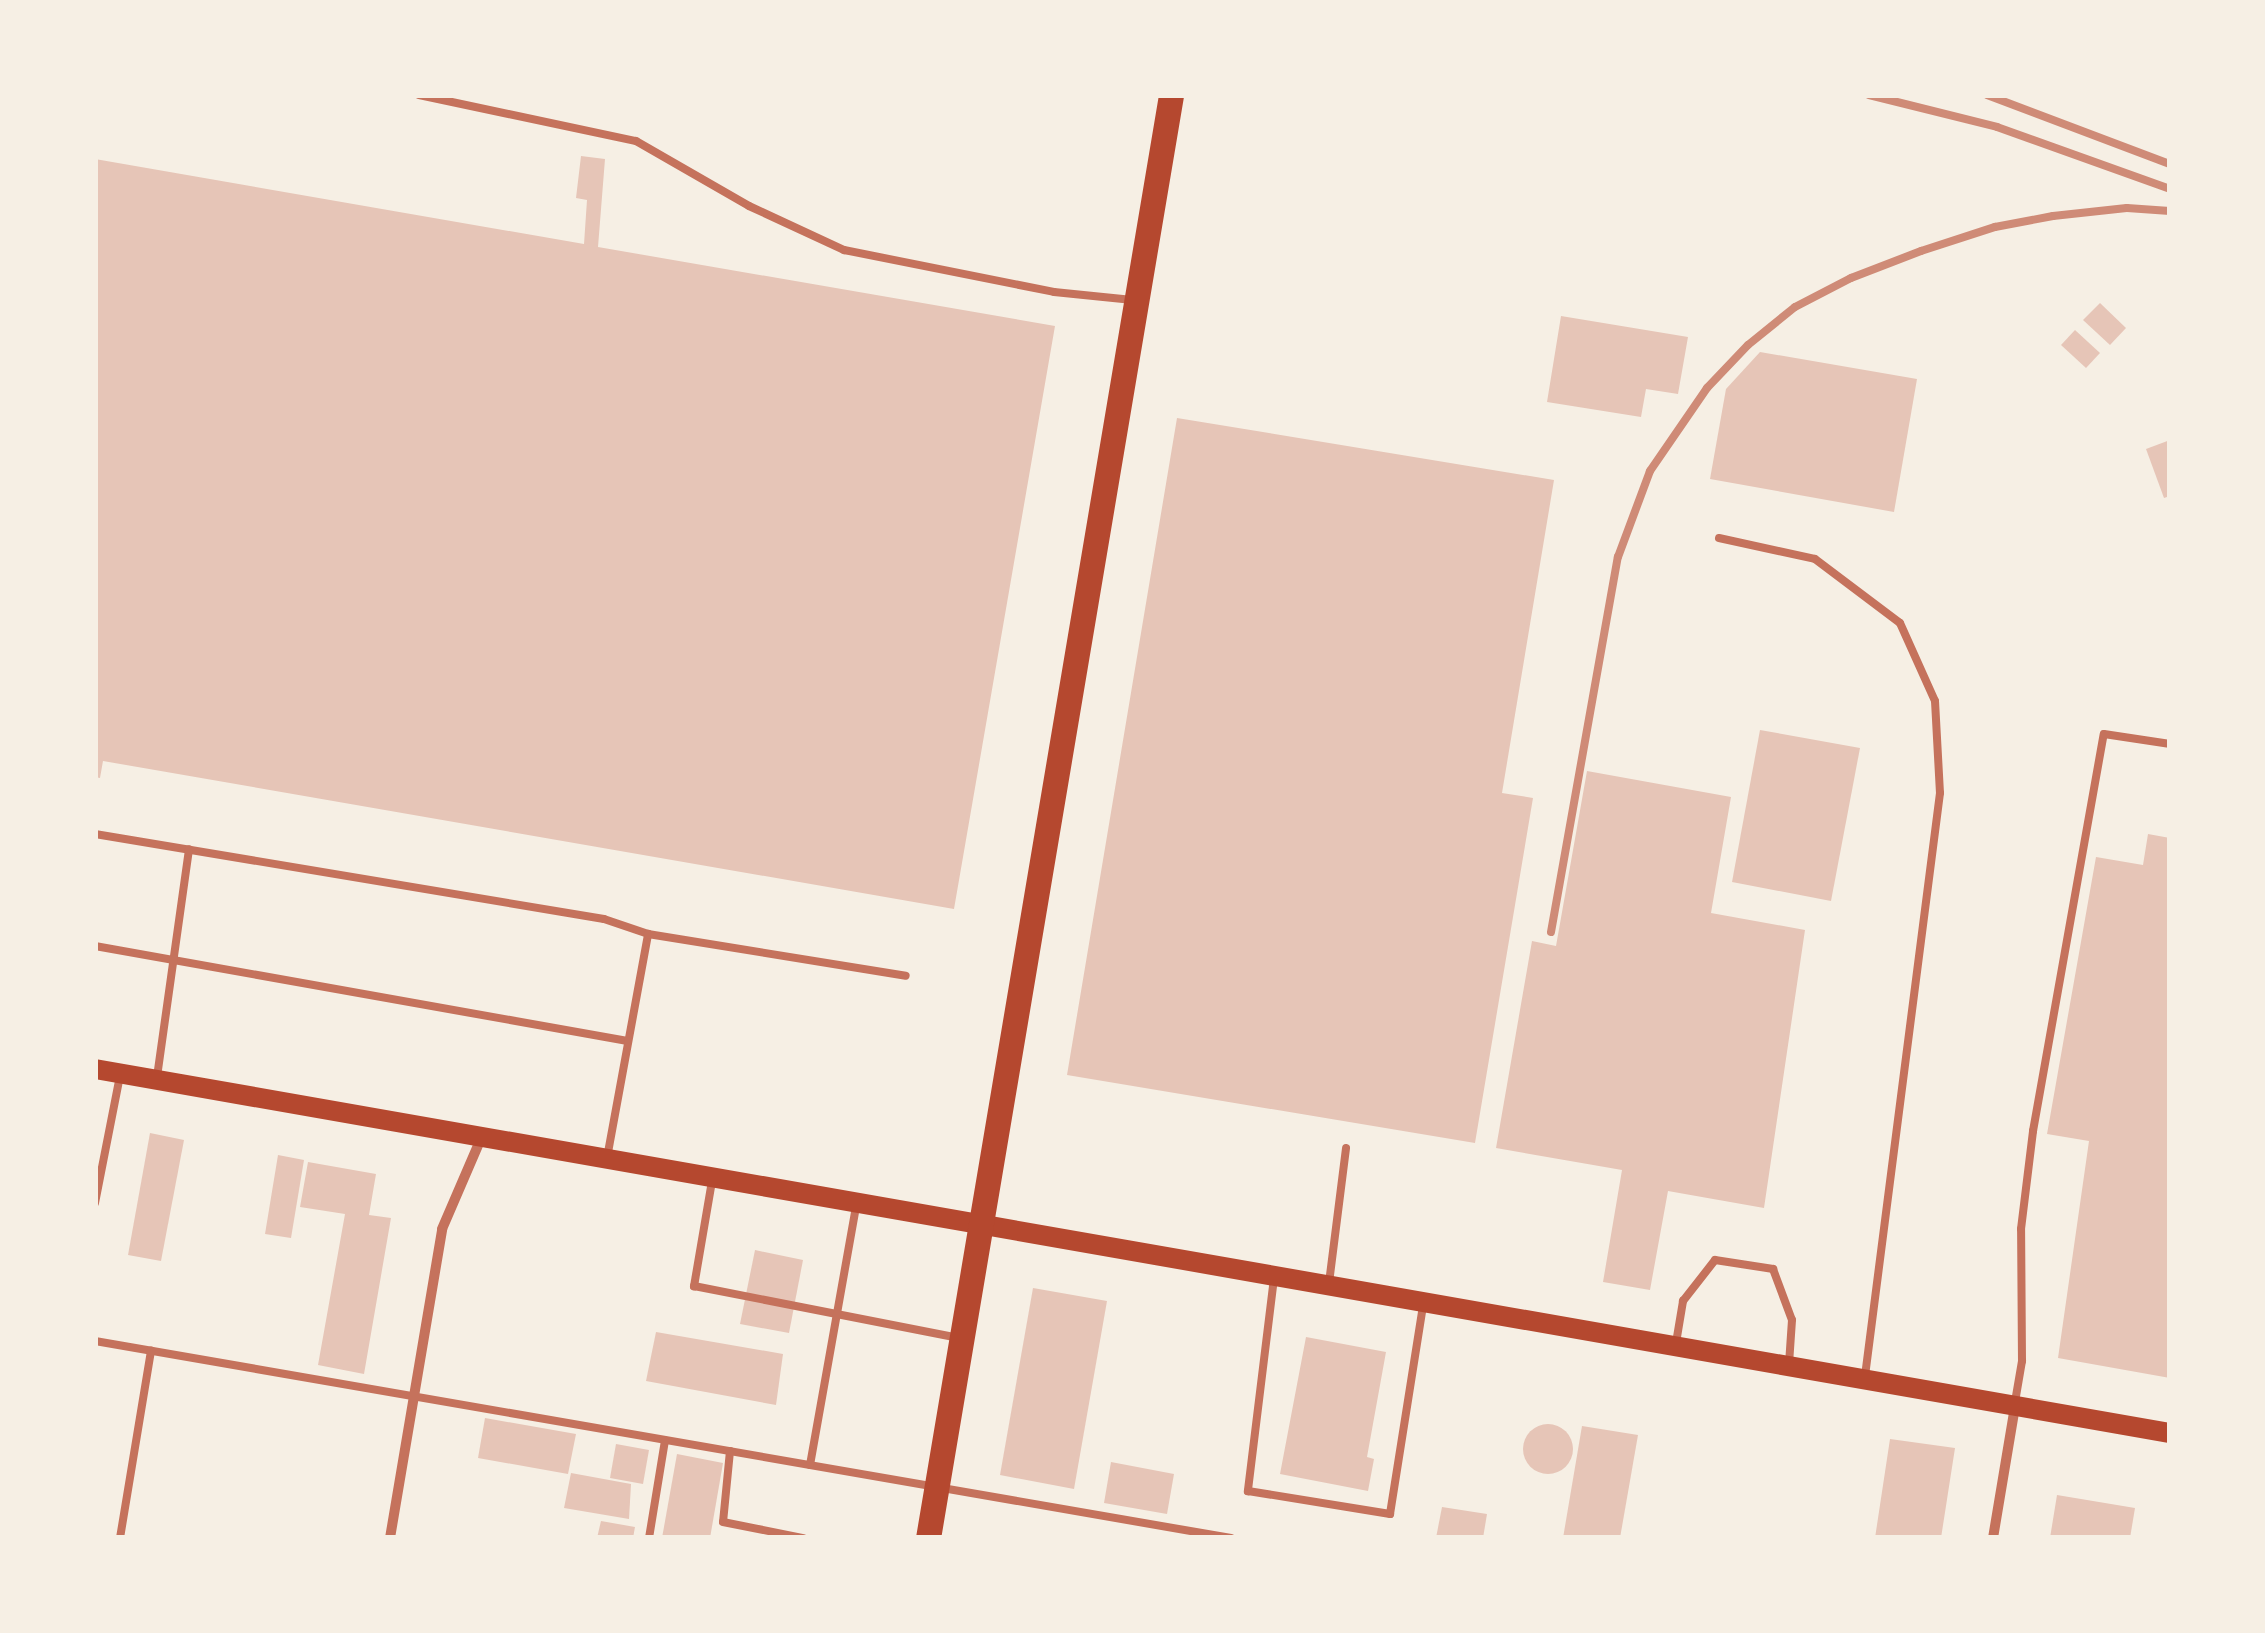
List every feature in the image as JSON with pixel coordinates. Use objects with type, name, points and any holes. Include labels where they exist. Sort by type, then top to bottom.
[{"type":"main road","points":[[928,1538],[1171,95]]},
{"type":"main road","points":[[95,1069],[2170,1433]]},
{"type":"street","points":[[390,1538],[442,1229],[482,1136]]},
{"type":"street","points":[[1994,1538],[2015,1406]]},
{"type":"lane","points":[[419,95],[636,141],[749,206],[844,250],[1034,288],[1136,301]]},
{"type":"lane","points":[[1719,538],[1815,558],[1900,623],[1935,701],[1940,793],[1864,1380]]},
{"type":"lane","points":[[2015,1406],[2022,1362],[2021,1229],[2033,1130],[2104,734],[2170,744]]},
{"type":"lane","points":[[95,834],[604,919],[648,934],[906,976]]},
{"type":"lane","points":[[156,1079],[170,960],[189,849]]},
{"type":"lane","points":[[607,1158],[648,934]]},
{"type":"lane","points":[[95,946],[628,1041]]},
{"type":"lane","points":[[95,1203],[120,1074]]},
{"type":"lane","points":[[1329,1287],[1346,1148]]},
{"type":"lane","points":[[713,1177],[694,1286],[961,1338]]},
{"type":"lane","points":[[810,1465],[857,1202]]},
{"type":"lane","points":[[1676,1348],[1683,1301],[1715,1260],[1773,1270],[1792,1320],[1788,1367]]},
{"type":"lane","points":[[1274,1278],[1248,1491],[1390,1514],[1424,1303]]},
{"type":"lane","points":[[95,1341],[1231,1538]]},
{"type":"lane","points":[[120,1538],[151,1351]]},
{"type":"lane","points":[[648,1538],[665,1440]]},
{"type":"lane","points":[[730,1451],[723,1522],[803,1538]]},
{"type":"building","points":[[581,156],[605,159],[598,247],[1055,326],[954,909],[103,761],[100,778],[95,777],[95,159],[584,244],[587,200],[576,198]]},
{"type":"building","points":[[2100,303],[2126,328],[2110,345],[2083,320]]},
{"type":"building","points":[[1561,316],[1688,337],[1678,394],[1646,389],[1641,417],[1547,402]]},
{"type":"building","points":[[2075,330],[2100,353],[2086,368],[2061,345]]},
{"type":"building","points":[[1760,352],[1917,379],[1894,512],[1710,479],[1726,389]]},
{"type":"building","points":[[1177,418],[1554,480],[1502,793],[1533,798],[1475,1143],[1067,1075]]},
{"type":"building","points":[[2170,440],[2170,496],[2164,498],[2146,449]]},
{"type":"building","points":[[1760,730],[1860,748],[1831,901],[1732,882]]},
{"type":"building","points":[[1587,771],[1731,797],[1711,913],[1805,930],[1764,1208],[1668,1191],[1650,1290],[1603,1282],[1622,1170],[1496,1148],[1532,941],[1556,946]]},
{"type":"building","points":[[2148,834],[2170,838],[2170,1378],[2058,1358],[2089,1141],[2047,1134],[2096,857],[2143,865]]},
{"type":"building","points":[[150,1133],[184,1140],[161,1261],[128,1255]]},
{"type":"building","points":[[278,1155],[304,1160],[291,1238],[265,1234]]},
{"type":"building","points":[[308,1162],[376,1174],[369,1215],[391,1218],[364,1374],[318,1365],[345,1214],[300,1207]]},
{"type":"building","points":[[755,1250],[803,1260],[789,1333],[740,1324]]},
{"type":"building","points":[[1033,1288],[1107,1301],[1074,1489],[1000,1475]]},
{"type":"building","points":[[656,1332],[783,1354],[776,1405],[646,1381]]},
{"type":"building","points":[[1306,1337],[1386,1352],[1367,1457],[1374,1459],[1368,1491],[1280,1474]]},
{"type":"building","points":[[485,1418],[576,1434],[568,1474],[478,1458]]},
{"type":"building","points":[[1548,1424],[1566,1431],[1573,1449],[1566,1467],[1548,1474],[1530,1467],[1523,1449],[1530,1431]]},
{"type":"building","points":[[1582,1426],[1638,1435],[1620,1538],[1563,1538]]},
{"type":"building","points":[[1890,1439],[1955,1448],[1941,1538],[1875,1538]]},
{"type":"building","points":[[616,1444],[649,1450],[643,1484],[610,1478]]},
{"type":"building","points":[[677,1454],[723,1463],[710,1538],[662,1538]]},
{"type":"building","points":[[1111,1462],[1174,1474],[1167,1514],[1104,1503]]},
{"type":"building","points":[[571,1473],[631,1484],[629,1519],[564,1508]]},
{"type":"building","points":[[2057,1495],[2135,1508],[2130,1538],[2050,1538]]},
{"type":"building","points":[[1442,1507],[1487,1514],[1483,1538],[1436,1538]]},
{"type":"building","points":[[601,1521],[635,1527],[633,1538],[597,1538]]},
{"type":"railway","points":[[1869,95],[1997,127],[2170,189]]},
{"type":"railway","points":[[1987,95],[2170,164]]},
{"type":"railway","points":[[1551,932],[1618,557],[1650,471],[1707,388],[1748,345],[1795,307],[1851,278],[1921,251],[1995,227],[2053,216],[2127,208],[2170,211]]}]
